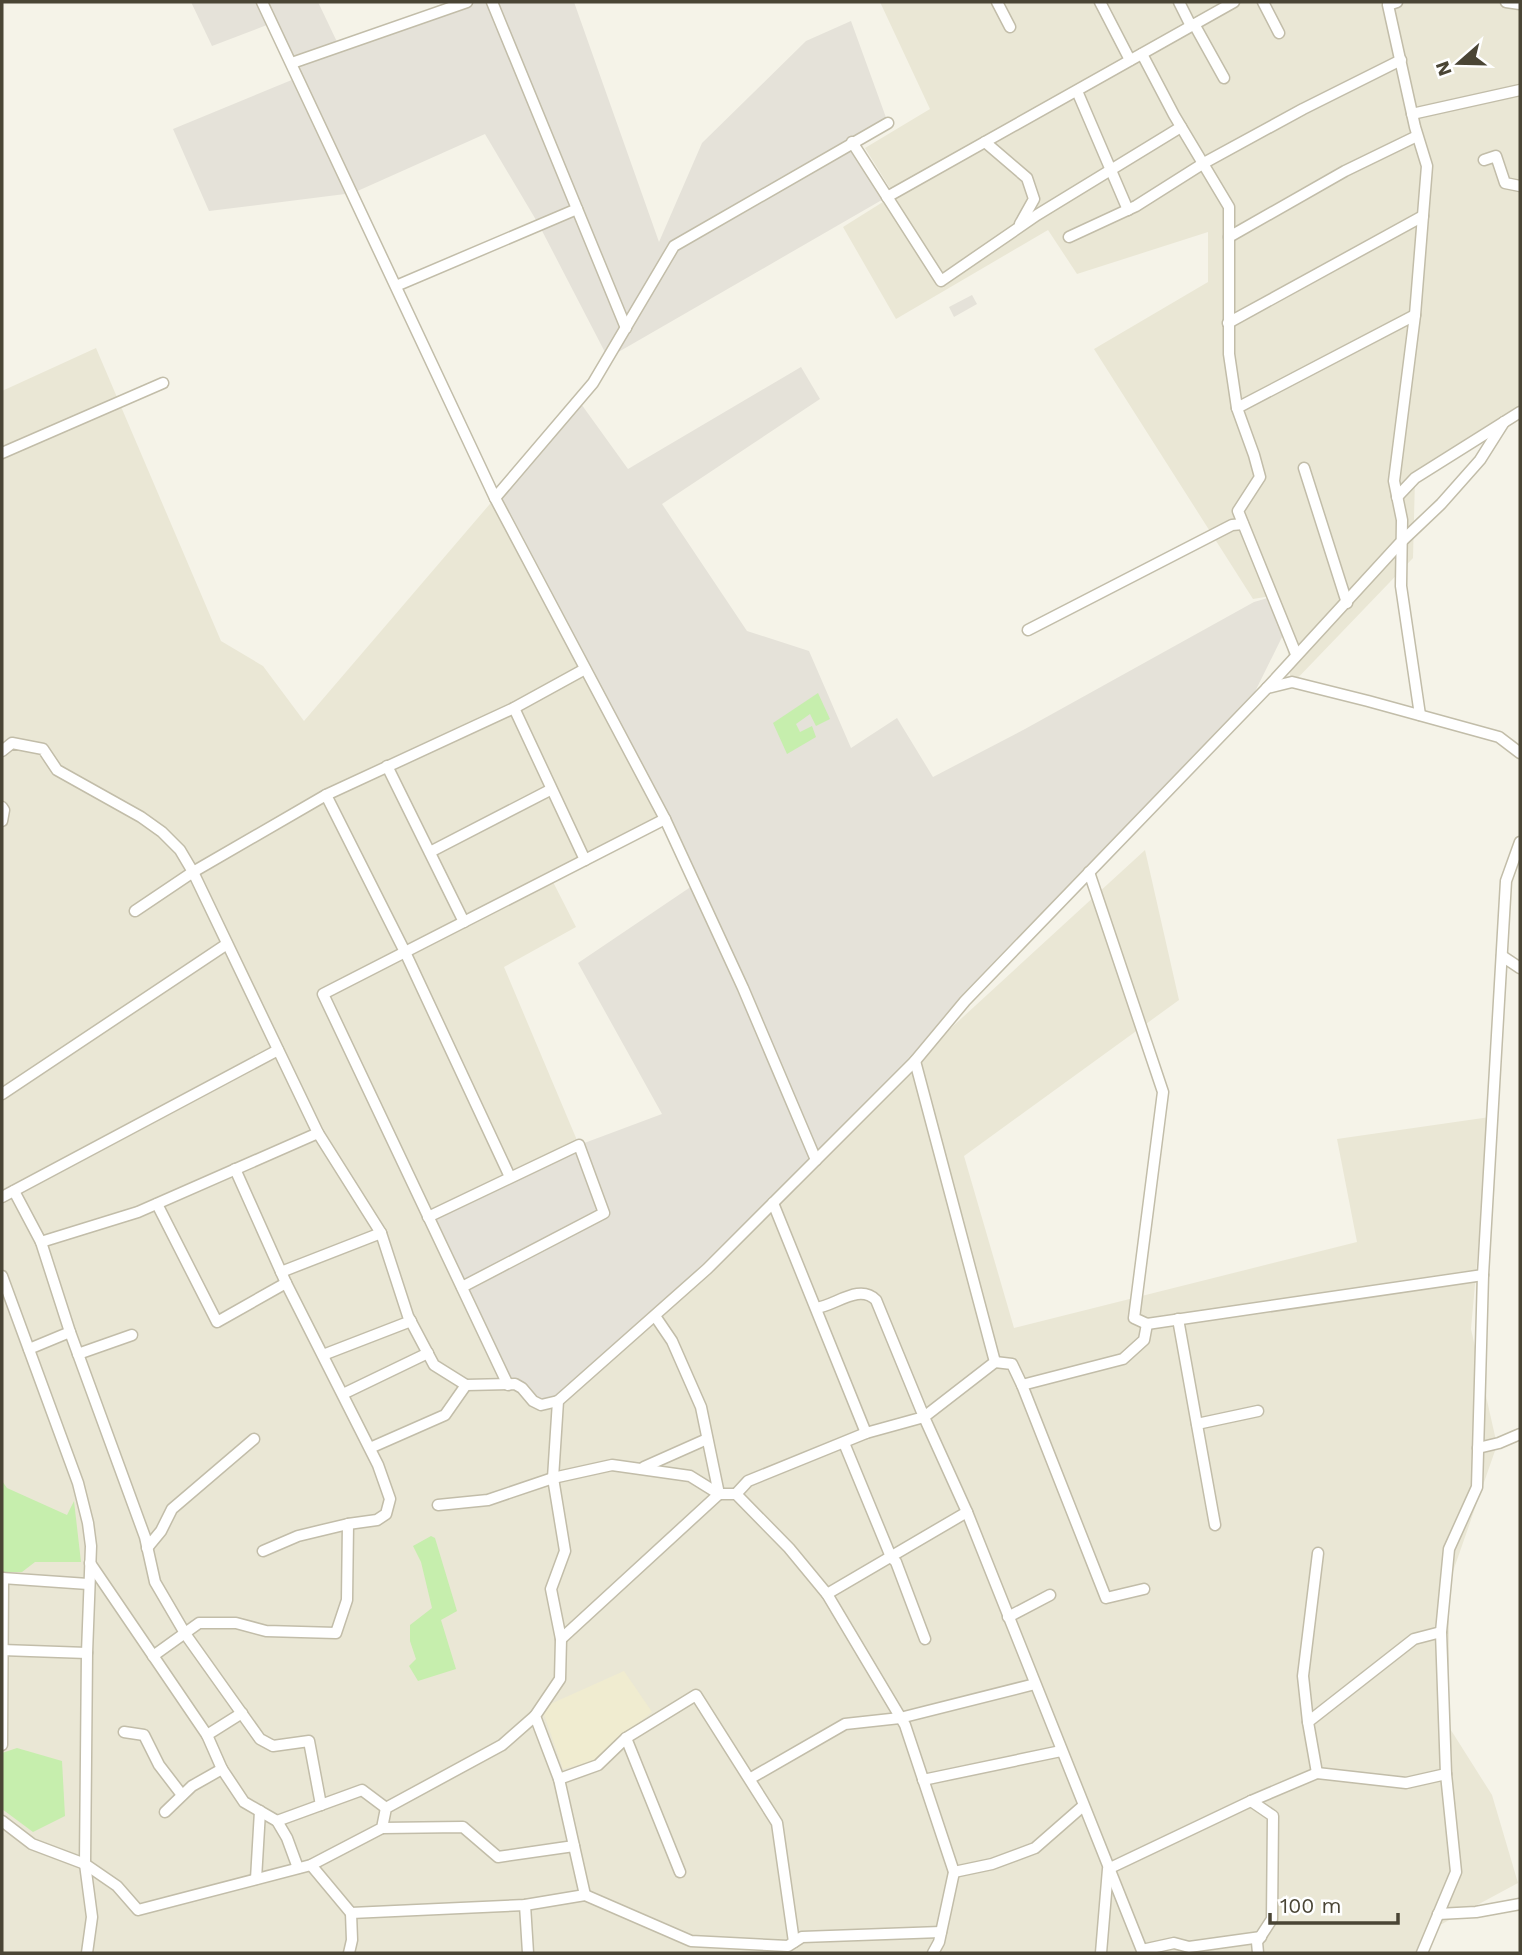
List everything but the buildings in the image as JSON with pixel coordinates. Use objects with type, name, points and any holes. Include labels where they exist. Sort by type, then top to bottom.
[{"type":"street","points":[[262,2],[495,498],[665,819],[743,988],[816,1160]]},
{"type":"street","points":[[292,63],[467,2]]},
{"type":"street","points":[[492,2],[626,328]]},
{"type":"street","points":[[997,2],[1010,27]]},
{"type":"street","points":[[1100,2],[1130,60]]},
{"type":"street","points":[[1179,2],[1224,78]]},
{"type":"street","points":[[887,197],[1234,2]]},
{"type":"street","points":[[1263,2],[1279,33]]},
{"type":"street","points":[[1506,2],[1520,4]]},
{"type":"street","points":[[1391,3],[1412,114],[1427,166],[1415,315],[1394,481],[1402,520],[1401,586],[1420,715]]},
{"type":"street","points":[[1142,54],[1228,207],[1229,354],[1237,408],[1260,477],[1238,511],[1296,654]]},
{"type":"street","points":[[1069,237],[1128,209],[1204,163],[1401,60]]},
{"type":"street","points":[[1412,114],[1520,90]]},
{"type":"street","points":[[1077,91],[1128,209]]},
{"type":"street","points":[[495,498],[593,383],[674,246],[888,123]]},
{"type":"street","points":[[852,142],[941,281],[1018,228],[1181,127]]},
{"type":"street","points":[[1229,237],[1345,171],[1417,136]]},
{"type":"street","points":[[985,142],[1027,178],[1034,199],[1018,228]]},
{"type":"street","points":[[1484,160],[1496,156],[1505,183],[1520,186]]},
{"type":"street","points":[[397,286],[577,209]]},
{"type":"street","points":[[1228,323],[1423,216]]},
{"type":"street","points":[[1237,408],[1415,315]]},
{"type":"street","points":[[2,453],[163,383]]},
{"type":"street","points":[[1397,497],[1415,478],[1520,412]]},
{"type":"street","points":[[2,751],[12,743],[43,749],[57,770],[141,817],[162,832],[180,850],[318,1133],[381,1233],[411,1321],[435,1365],[466,1385],[515,1384],[541,1405],[558,1401],[707,1269],[915,1061],[965,1001],[1267,688],[1400,543],[1441,504],[1480,460],[1504,422]]},
{"type":"street","points":[[1304,468],[1347,603]]},
{"type":"street","points":[[1028,630],[1232,525],[1243,524]]},
{"type":"street","points":[[135,911],[193,872],[326,795],[514,708],[585,669]]},
{"type":"street","points":[[1267,688],[1292,682],[1499,737],[1520,753]]},
{"type":"street","points":[[514,708],[585,860]]},
{"type":"street","points":[[387,766],[464,922]]},
{"type":"street","points":[[430,852],[550,790]]},
{"type":"street","points":[[326,795],[405,952],[510,1177]]},
{"type":"street","points":[[2,807],[2,821]]},
{"type":"street","points":[[508,1385],[323,994],[665,819]]},
{"type":"street","points":[[1422,1953],[1456,1872],[1446,1774],[1441,1632],[1449,1549],[1477,1487],[1482,1275],[1506,881],[1520,842]]},
{"type":"street","points":[[1089,872],[1163,1092],[1134,1318],[1147,1324],[1482,1275]]},
{"type":"street","points":[[2,1094],[226,944]]},
{"type":"street","points":[[1502,957],[1520,968]]},
{"type":"street","points":[[2,1197],[278,1050]]},
{"type":"street","points":[[915,1061],[995,1362]]},
{"type":"street","points":[[41,1242],[138,1212],[318,1133]]},
{"type":"street","points":[[429,1217],[579,1145],[604,1213],[462,1287]]},
{"type":"street","points":[[235,1169],[284,1278],[370,1448],[388,1494],[388,1509],[377,1520],[298,1536],[263,1551]]},
{"type":"street","points":[[14,1191],[41,1242],[69,1332],[147,1548],[155,1583],[186,1635],[260,1739],[272,1746],[309,1741],[321,1805]]},
{"type":"street","points":[[773,1203],[866,1433]]},
{"type":"street","points":[[157,1204],[217,1322],[284,1278],[381,1233]]},
{"type":"street","points":[[2,1276],[84,1501],[91,1546],[85,1864],[92,1917],[88,1953]]},
{"type":"street","points":[[816,1308],[862,1293],[870,1294],[876,1300],[923,1417],[967,1512],[1142,1952],[1174,1943],[1189,1947],[1261,1937]]},
{"type":"street","points":[[655,1316],[672,1340],[701,1406],[719,1494]]},
{"type":"street","points":[[1178,1319],[1215,1525]]},
{"type":"street","points":[[323,1355],[411,1321]]},
{"type":"street","points":[[1022,1385],[1123,1359],[1144,1340],[1147,1324]]},
{"type":"street","points":[[29,1349],[69,1332]]},
{"type":"street","points":[[78,1354],[132,1335]]},
{"type":"street","points":[[343,1394],[428,1353]]},
{"type":"street","points":[[736,1494],[748,1481],[866,1433],[923,1417],[995,1362],[1012,1364],[1106,1598],[1144,1589]]},
{"type":"street","points":[[370,1448],[445,1415],[466,1385]]},
{"type":"street","points":[[386,1808],[502,1745],[535,1716],[560,1679],[561,1639],[551,1589],[565,1551],[553,1479],[558,1401]]},
{"type":"street","points":[[1197,1424],[1258,1411]]},
{"type":"street","points":[[1478,1448],[1500,1443],[1520,1434]]},
{"type":"street","points":[[147,1548],[161,1531],[172,1508],[254,1439]]},
{"type":"street","points":[[643,1468],[707,1439]]},
{"type":"street","points":[[844,1443],[891,1556],[896,1562],[925,1639]]},
{"type":"street","points":[[438,1505],[488,1500],[553,1479],[612,1465],[690,1476],[719,1494],[736,1494],[789,1548],[827,1594],[905,1725],[954,1872],[941,1932],[933,1953]]},
{"type":"street","points":[[561,1639],[719,1494]]},
{"type":"street","points":[[827,1594],[967,1512]]},
{"type":"street","points":[[153,1656],[186,1635],[199,1623],[236,1623],[266,1632],[336,1633],[347,1600],[348,1524]]},
{"type":"street","points":[[1317,1773],[1303,1676],[1318,1553]]},
{"type":"street","points":[[90,1562],[206,1735],[222,1769],[244,1802],[277,1822],[298,1868]]},
{"type":"street","points":[[2,1745],[3,1578],[89,1584]]},
{"type":"street","points":[[1008,1617],[1050,1595]]},
{"type":"street","points":[[1308,1722],[1413,1639],[1441,1632]]},
{"type":"street","points":[[2,1650],[87,1653]]},
{"type":"street","points":[[751,1778],[845,1724],[900,1718],[1035,1684]]},
{"type":"street","points":[[559,1779],[598,1765],[626,1738],[696,1695],[777,1823],[794,1942]]},
{"type":"street","points":[[206,1735],[242,1713]]},
{"type":"street","points":[[535,1716],[559,1779],[585,1895]]},
{"type":"street","points":[[124,1732],[144,1735],[159,1765],[182,1795]]},
{"type":"street","points":[[626,1738],[680,1872]]},
{"type":"street","points":[[923,1780],[1061,1751]]},
{"type":"street","points":[[164,1812],[192,1786],[222,1769]]},
{"type":"street","points":[[1108,1869],[1251,1801],[1317,1773],[1405,1783],[1446,1774]]},
{"type":"street","points":[[277,1822],[362,1790],[386,1808]]},
{"type":"street","points":[[1251,1801],[1273,1816],[1272,1919],[1257,1942],[1258,1953]]},
{"type":"street","points":[[954,1872],[992,1864],[1035,1848],[1083,1806]]},
{"type":"street","points":[[382,1828],[386,1808]]},
{"type":"street","points":[[256,1879],[260,1811]]},
{"type":"street","points":[[2,1821],[32,1844],[85,1864],[117,1886],[138,1910],[311,1865],[382,1828],[463,1827],[498,1857],[574,1846]]},
{"type":"street","points":[[311,1865],[351,1913],[352,1940],[349,1953]]},
{"type":"street","points":[[1101,1953],[1108,1869]]},
{"type":"street","points":[[351,1913],[525,1905],[585,1895],[691,1941],[788,1947],[802,1937],[941,1932]]},
{"type":"street","points":[[1438,1914],[1476,1912],[1520,1904]]},
{"type":"street","points":[[525,1905],[528,1953]]},
{"type":"shaded area","points":[[191,2],[318,2],[339,46],[465,2],[574,2],[659,242],[702,143],[806,41],[851,21],[888,123],[853,142],[887,197],[608,358],[539,225],[485,134],[353,193],[209,211],[173,129],[299,77],[272,23],[212,46]]},
{"type":"shaded area","points":[[880,2],[1520,2],[1520,417],[1415,478],[1413,558],[1291,685],[1286,634],[1271,596],[1253,599],[1094,349],[1208,282],[1208,232],[1077,274],[1048,230],[896,319],[843,227],[894,195],[865,148],[930,109]]},
{"type":"shaded area","points":[[972,295],[977,304],[954,317],[949,307]]},
{"type":"shaded area","points":[[96,348],[221,641],[263,666],[304,721],[495,498],[665,819],[551,878],[576,927],[504,967],[579,1145],[509,1385],[915,1061],[1145,850],[1179,1000],[964,1156],[1014,1328],[1357,1242],[1337,1139],[1490,1117],[1471,1329],[1497,1445],[1449,1583],[1449,1727],[1492,1795],[1518,1883],[1427,1932],[1421,1953],[2,1953],[2,391]]},
{"type":"shaded area","points":[[801,367],[820,399],[662,504],[747,631],[809,651],[851,748],[897,718],[933,777],[1254,602],[1271,597],[1285,631],[1246,710],[707,1269],[551,1402],[508,1385],[429,1217],[579,1145],[662,1114],[578,963],[695,884],[495,498],[579,401],[628,469]]},
{"type":"shaded area","points":[[624,1671],[652,1712],[594,1761],[563,1769],[543,1712],[546,1706]]},
{"type":"green space","points":[[818,693],[830,719],[816,726],[810,714],[796,724],[800,732],[812,726],[816,737],[787,754],[773,723]]},
{"type":"green space","points":[[2,1481],[7,1488],[67,1515],[74,1501],[81,1562],[35,1562],[22,1572],[2,1572]]},
{"type":"green space","points":[[431,1536],[435,1538],[457,1611],[441,1620],[456,1669],[418,1681],[409,1666],[416,1659],[410,1641],[410,1625],[432,1608],[421,1562],[413,1546]]},
{"type":"green space","points":[[17,1748],[62,1761],[65,1816],[33,1832],[2,1809],[2,1753]]}]
